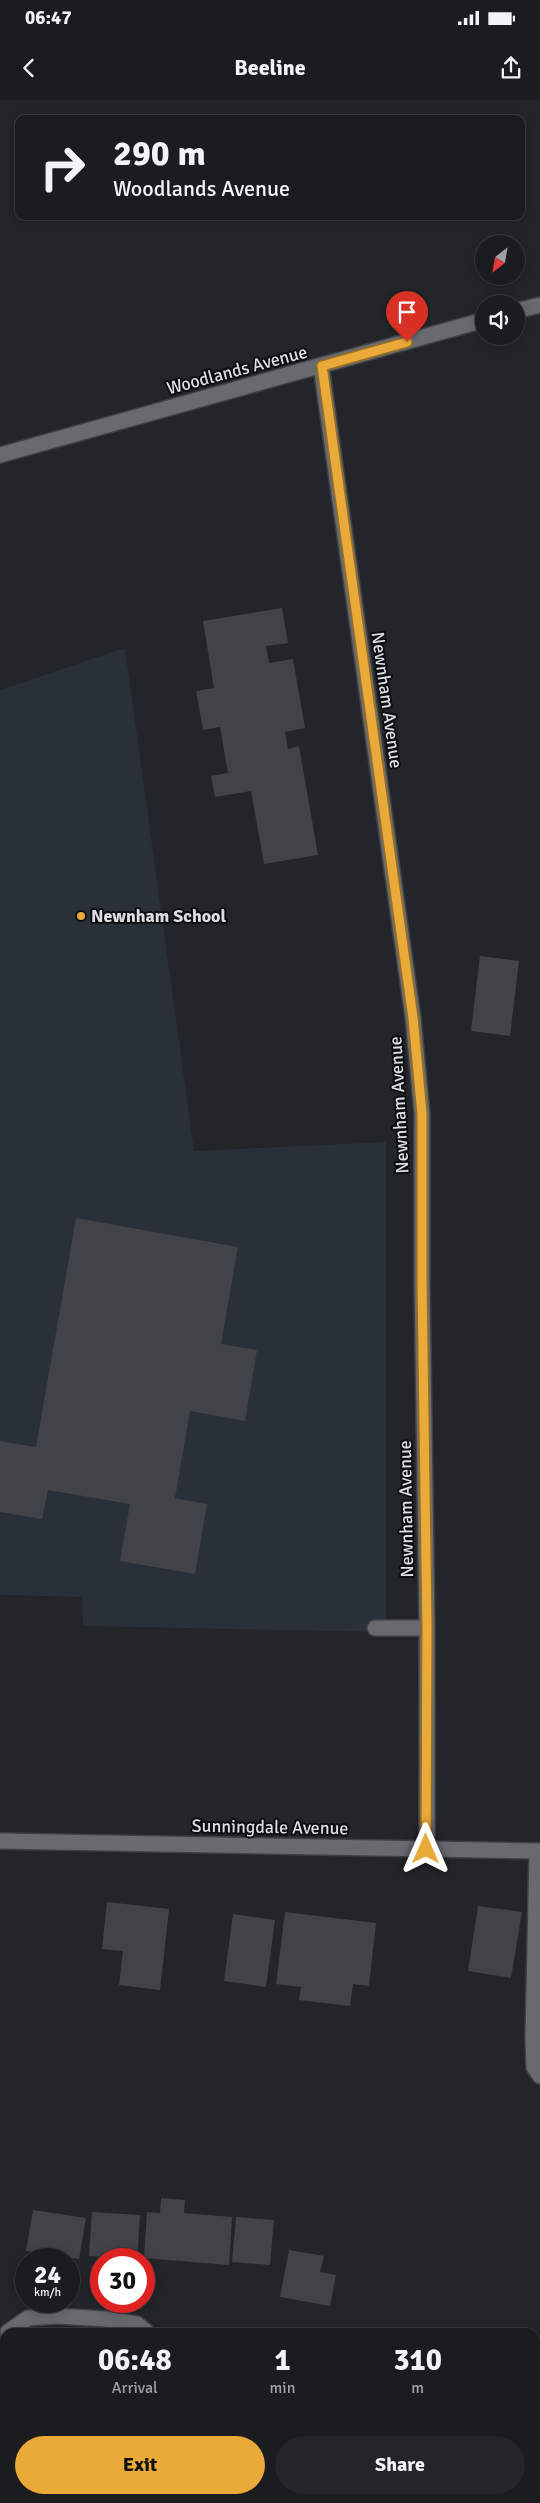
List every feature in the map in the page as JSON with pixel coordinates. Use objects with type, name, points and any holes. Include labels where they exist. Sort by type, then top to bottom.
[{"type":"street","points":[[525,309],[540,305]]},
{"type":"street","name":"Woodlands Avenue","points":[[0,455],[475,323]]},
{"type":"street","name":"Newnham Avenue","points":[[322,366],[413,1018],[422,1114],[422,1282],[427,1628],[426,1849]]},
{"type":"street","points":[[375,1628],[427,1628]]},
{"type":"street","name":"Sunningdale Avenue","points":[[0,1841],[539,1851]]},
{"type":"street","points":[[539,1851],[533,2037],[534,2067],[540,2076]]},
{"type":"street","points":[[14,2328],[28,2318],[57,2316],[105,2319],[137,2324],[142,2328]]},
{"type":"shaded area","name":"Newnham School","points":[[125,648],[194,1151],[386,1142],[386,1632],[83,1626],[82,1597],[0,1595],[0,690]]},
{"type":"building","points":[[282,608],[288,643],[266,646],[269,663],[293,659],[305,728],[285,732],[288,749],[299,746],[318,855],[264,864],[251,791],[215,797],[211,776],[228,773],[220,727],[203,730],[196,691],[214,688],[203,621]]},
{"type":"building","points":[[480,956],[519,961],[510,1036],[471,1031]]},
{"type":"building","points":[[76,1218],[238,1247],[221,1344],[257,1350],[245,1421],[190,1411],[175,1498],[207,1504],[195,1574],[120,1561],[130,1504],[48,1490],[42,1519],[0,1512],[0,1441],[36,1447]]},
{"type":"building","points":[[107,1902],[169,1909],[160,1990],[119,1985],[123,1951],[102,1949]]},
{"type":"building","points":[[478,1906],[522,1912],[511,1978],[468,1971]]},
{"type":"building","points":[[285,1912],[376,1923],[369,1986],[353,1984],[350,2006],[299,2000],[301,1987],[276,1984]]},
{"type":"building","points":[[233,1914],[275,1920],[266,1987],[224,1981]]},
{"type":"building","points":[[161,2198],[185,2200],[184,2213],[232,2217],[229,2265],[155,2259],[155,2248],[145,2248],[147,2212],[160,2213]]},
{"type":"building","points":[[33,2210],[86,2218],[80,2253],[80,2248],[27,2248]]},
{"type":"building","points":[[92,2212],[140,2215],[138,2248],[90,2248],[89,2256]]},
{"type":"building","points":[[236,2217],[274,2220],[270,2265],[232,2262]]},
{"type":"building","points":[[289,2250],[324,2256],[320,2272],[336,2275],[330,2306],[280,2297]]},
{"type":"place","name":"Newnham School","points":[[81,916]]},
{"type":"route","points":[[407,342],[322,366],[413,1018],[422,1114],[422,1282],[427,1628],[426,1849]]}]
